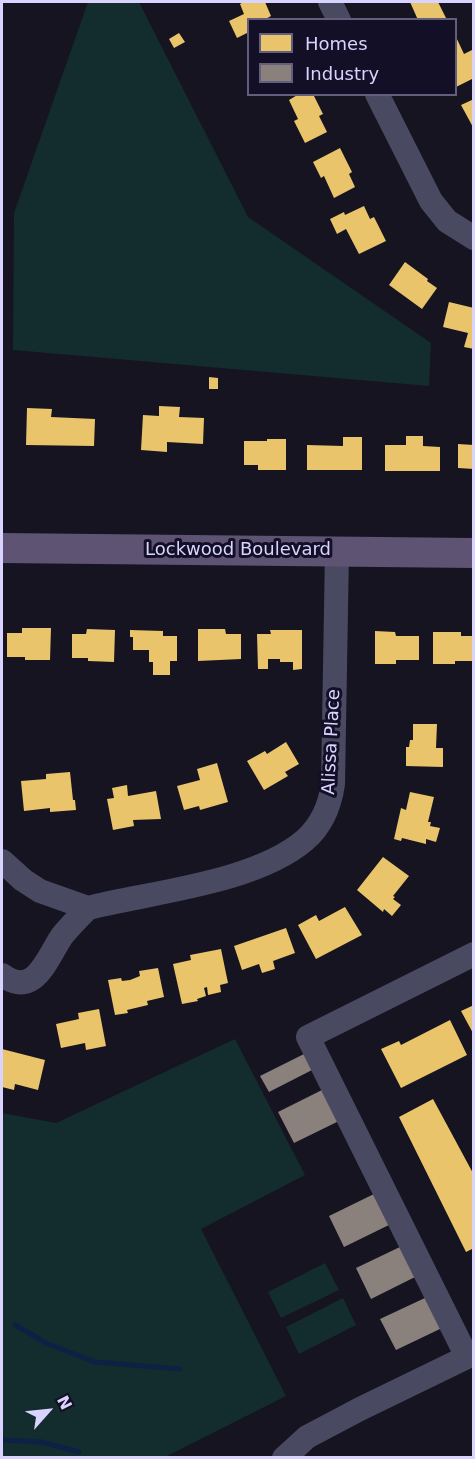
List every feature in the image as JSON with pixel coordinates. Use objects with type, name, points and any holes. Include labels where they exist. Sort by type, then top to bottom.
[{"type":"main road","name":"Lockwood Boulevard","points":[[2,548],[474,553]]},
{"type":"street","points":[[330,2],[338,18]]},
{"type":"street","points":[[378,96],[431,201],[447,221],[474,238]]},
{"type":"street","name":"Alissa Place","points":[[2,861],[23,880],[40,891],[88,908],[203,883],[241,872],[288,852],[305,839],[318,825],[327,807],[333,784],[337,551]]},
{"type":"street","points":[[2,975],[14,982],[24,982],[34,978],[43,969],[65,933],[88,908]]},
{"type":"street","points":[[284,1458],[307,1437],[470,1356],[308,1037],[474,954]]},
{"type":"green space","points":[[88,2],[139,2],[248,217],[431,343],[429,386],[13,350],[14,213]]},
{"type":"green space","points":[[235,1039],[305,1175],[201,1229],[286,1396],[165,1457],[2,1457],[2,1113],[56,1123]]},
{"type":"green space","points":[[325,1263],[339,1290],[281,1318],[268,1292]]},
{"type":"green space","points":[[343,1298],[356,1325],[299,1354],[286,1327]]},
{"type":"building: Homes","points":[[265,2],[271,16],[247,18],[247,33],[237,38],[229,21],[244,14],[240,4]]},
{"type":"building: Homes","points":[[410,2],[438,2],[446,18],[417,18]]},
{"type":"building: Homes","points":[[179,33],[185,42],[174,48],[169,39]]},
{"type":"building: Homes","points":[[457,39],[464,54],[474,49],[474,78],[457,86]]},
{"type":"building: Homes","points":[[296,96],[314,96],[323,114],[319,116],[327,132],[305,143],[294,121],[298,119],[289,100]]},
{"type":"building: Homes","points":[[474,99],[474,129],[461,105]]},
{"type":"building: Homes","points":[[340,148],[352,172],[349,174],[355,187],[334,198],[324,176],[321,178],[313,162]]},
{"type":"building: Homes","points":[[364,206],[370,219],[374,217],[386,241],[359,254],[346,229],[337,234],[330,219]]},
{"type":"building: Homes","points":[[405,262],[437,288],[422,309],[389,285]]},
{"type":"building: Homes","points":[[449,302],[474,308],[474,349],[464,347],[468,333],[443,327]]},
{"type":"building: Homes","points":[[209,377],[218,378],[218,389],[209,389]]},
{"type":"building: Homes","points":[[159,406],[180,407],[179,417],[204,418],[203,444],[167,442],[167,452],[141,450],[143,415],[159,416]]},
{"type":"building: Homes","points":[[27,408],[52,409],[51,417],[95,419],[94,446],[26,445]]},
{"type":"building: Homes","points":[[406,436],[423,436],[423,446],[440,447],[440,471],[385,471],[385,445],[406,445]]},
{"type":"building: Homes","points":[[343,437],[362,437],[362,470],[307,470],[307,445],[343,446]]},
{"type":"building: Homes","points":[[267,439],[286,439],[286,470],[258,470],[258,465],[244,465],[244,441],[267,441]]},
{"type":"building: Homes","points":[[458,444],[474,445],[474,469],[458,468]]},
{"type":"building: Homes","points":[[22,628],[51,628],[50,660],[7,657],[7,633],[22,633]]},
{"type":"building: Homes","points":[[87,629],[115,630],[114,662],[72,658],[72,634],[86,634]]},
{"type":"building: Homes","points":[[198,629],[225,629],[226,634],[241,634],[241,659],[198,661]]},
{"type":"building: Homes","points":[[130,630],[163,631],[163,636],[177,636],[177,661],[170,661],[170,675],[153,675],[153,662],[149,662],[149,650],[133,650],[133,637],[130,637]]},
{"type":"building: Homes","points":[[270,630],[302,630],[302,669],[293,670],[293,662],[268,659],[268,669],[258,669],[257,634],[271,634]]},
{"type":"building: Homes","points":[[375,631],[395,632],[396,636],[419,636],[419,660],[396,660],[396,664],[375,664]]},
{"type":"building: Homes","points":[[433,632],[461,632],[461,636],[474,636],[474,661],[433,664]]},
{"type":"building: Homes","points":[[413,724],[437,724],[436,748],[443,748],[443,767],[406,766],[406,747],[409,747],[410,740],[413,740]]},
{"type":"building: Homes","points":[[286,742],[299,764],[285,772],[288,776],[264,790],[247,761],[265,751],[267,754]]},
{"type":"building: Homes","points":[[217,763],[228,802],[200,810],[199,806],[184,810],[177,786],[200,780],[197,769]]},
{"type":"building: Homes","points":[[70,772],[76,810],[50,812],[50,808],[24,811],[21,781],[46,779],[46,774]]},
{"type":"building: Homes","points":[[127,785],[128,796],[156,791],[161,819],[133,820],[134,826],[113,830],[107,799],[114,798],[112,788]]},
{"type":"building: Homes","points":[[410,792],[434,797],[428,822],[431,822],[430,826],[440,828],[436,842],[426,839],[426,844],[402,838],[401,841],[394,839],[401,808],[406,810]]},
{"type":"building: Homes","points":[[383,857],[409,876],[393,896],[395,897],[393,899],[401,905],[392,916],[384,909],[383,912],[357,890]]},
{"type":"building: Homes","points":[[345,907],[362,935],[316,959],[298,925],[316,915],[319,921]]},
{"type":"building: Homes","points":[[286,928],[295,953],[273,961],[275,969],[262,973],[259,964],[242,970],[234,946]]},
{"type":"building: Homes","points":[[221,949],[228,983],[220,985],[221,992],[208,995],[207,987],[204,988],[206,996],[197,999],[198,1001],[182,1004],[173,964],[191,960],[190,955]]},
{"type":"building: Homes","points":[[158,968],[164,997],[147,1001],[148,1005],[127,1010],[128,1013],[115,1015],[108,980],[121,978],[122,981],[130,980],[140,976],[139,971]]},
{"type":"building: Homes","points":[[474,1005],[474,1035],[461,1011]]},
{"type":"building: Homes","points":[[99,1009],[106,1046],[86,1050],[85,1043],[61,1048],[56,1024],[79,1019],[78,1013]]},
{"type":"building: Homes","points":[[450,1020],[467,1055],[401,1088],[381,1049],[399,1041],[401,1045]]},
{"type":"building: Homes","points":[[2,1049],[45,1060],[38,1090],[15,1084],[14,1090],[2,1087]]},
{"type":"building: Homes","points":[[433,1099],[474,1175],[474,1248],[466,1252],[399,1117]]},
{"type":"building: Industry","points":[[306,1053],[314,1069],[269,1092],[260,1076]]},
{"type":"building: Industry","points":[[324,1089],[339,1121],[294,1143],[278,1112]]},
{"type":"building: Industry","points":[[376,1193],[391,1224],[344,1247],[329,1216]]},
{"type":"building: Industry","points":[[402,1246],[417,1276],[371,1299],[356,1268]]},
{"type":"building: Industry","points":[[427,1297],[442,1328],[396,1350],[380,1319]]},
{"type":"waterway","points":[[15,1325],[48,1344],[95,1362],[180,1369]]},
{"type":"waterway","points":[[2,1440],[42,1442],[79,1452]]}]
